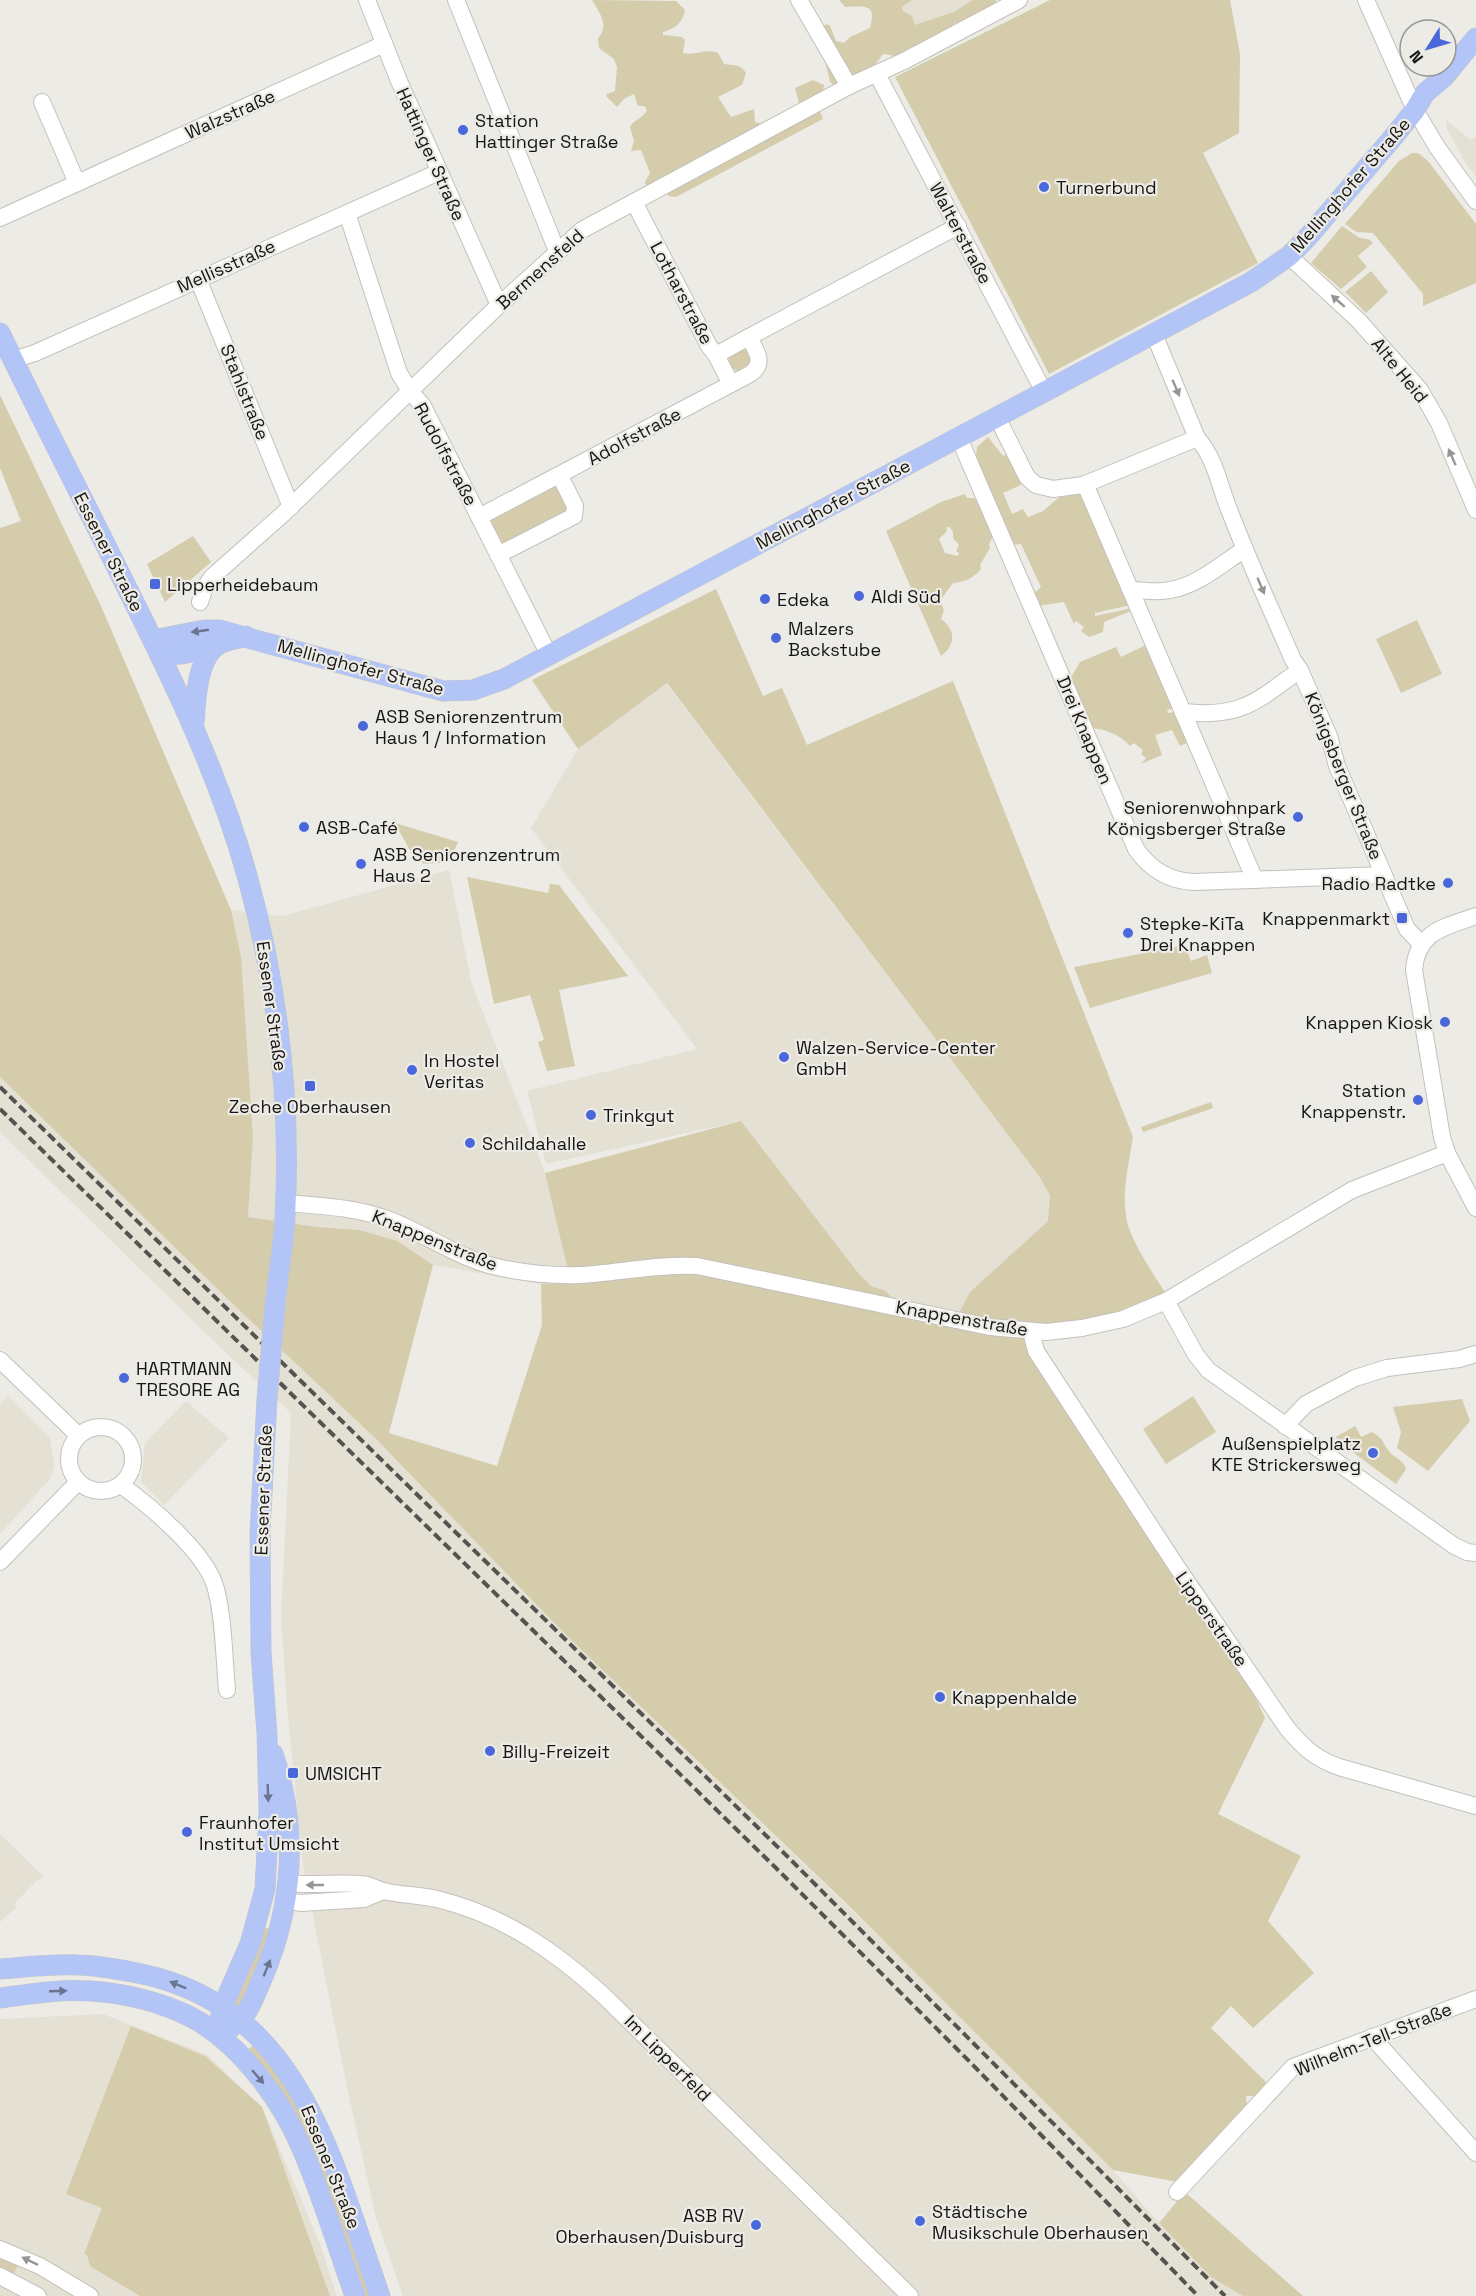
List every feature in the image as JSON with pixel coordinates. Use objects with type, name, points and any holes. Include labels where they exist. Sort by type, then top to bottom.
[{"type":"main road","name":"Mellinghofer Straße","points":[[153,640],[213,629],[246,636],[432,689],[454,692],[490,685],[1251,282],[1288,256],[1307,238],[1415,110],[1425,93],[1444,77],[1476,38]]},
{"type":"main road","name":"Essener Straße","points":[[0,333],[194,726],[233,830],[261,932],[279,1041],[284,1089],[285,1203],[267,1399],[260,1532],[261,1652],[267,1734],[269,1830],[265,1889],[250,1944],[222,2008],[217,2035],[261,2079],[291,2125],[321,2199],[355,2296]]},
{"type":"main road","points":[[153,640],[162,651],[177,656],[246,636]]},
{"type":"main road","points":[[194,726],[199,674],[217,645]]},
{"type":"main road","name":"Essener Straße","points":[[242,2021],[254,1999],[274,1950],[287,1892],[290,1842],[286,1806],[281,1776],[267,1734]]},
{"type":"main road","points":[[265,1889],[287,1892]]},
{"type":"main road","points":[[0,1969],[79,1965],[130,1972],[160,1978],[183,1987],[222,2008]]},
{"type":"main road","points":[[0,1998],[66,1991],[90,1991],[129,1997],[183,2014],[217,2035],[242,2021]]},
{"type":"main road","name":"Essener Straße","points":[[222,2008],[256,2033],[281,2061],[311,2112],[338,2177],[380,2296]]},
{"type":"street","name":"Hattinger Straße","points":[[367,0],[439,172],[499,305]]},
{"type":"street","points":[[456,0],[557,251]]},
{"type":"street","points":[[799,0],[849,86]]},
{"type":"street","points":[[1366,0],[1415,110],[1437,147],[1476,201]]},
{"type":"street","name":"Bermensfeld","points":[[200,602],[205,586],[212,577],[291,507],[499,305],[582,230],[849,86],[877,74],[1013,2]]},
{"type":"street","name":"Walzstraße","points":[[0,218],[384,44]]},
{"type":"street","name":"Walterstraße","points":[[877,74],[1044,392]]},
{"type":"street","points":[[42,102],[77,183]]},
{"type":"street","name":"Mellisstraße","points":[[13,360],[35,353],[439,172]]},
{"type":"street","name":"Lotharstraße","points":[[634,202],[731,384]]},
{"type":"street","name":"Rudolfstraße","points":[[347,213],[399,373],[423,406],[549,655]]},
{"type":"street","points":[[716,355],[958,226]]},
{"type":"street","name":"Alte Heid","points":[[1288,256],[1359,321],[1420,390],[1439,423],[1476,510]]},
{"type":"street","name":"Stahlstraße","points":[[198,279],[291,507]]},
{"type":"street","name":"Königsberger Straße","points":[[1154,334],[1197,438],[1216,472],[1229,510],[1293,660],[1300,670],[1329,736],[1337,766],[1407,929],[1421,944]]},
{"type":"street","name":"Adolfstraße","points":[[479,517],[750,374],[758,367],[759,357],[749,337]]},
{"type":"street","points":[[997,417],[1023,472],[1031,481],[1053,489],[1068,489],[1085,484],[1197,438]]},
{"type":"street","name":"Drei Knappen","points":[[959,438],[1136,849],[1153,868],[1177,880],[1194,882],[1384,875]]},
{"type":"street","points":[[498,555],[574,516],[575,506],[560,476]]},
{"type":"street","points":[[1085,484],[1255,880]]},
{"type":"street","points":[[1131,590],[1167,591],[1183,587],[1204,577],[1245,549]]},
{"type":"street","name":"Königsberger Straße","points":[[1183,712],[1214,714],[1236,710],[1257,700],[1300,670]]},
{"type":"street","points":[[1476,916],[1432,933],[1421,944],[1414,970],[1442,1137],[1447,1153],[1476,1208]]},
{"type":"street","name":"Knappenstraße","points":[[285,1203],[367,1212],[392,1221],[454,1252],[500,1268],[563,1275],[651,1267],[697,1266],[962,1322],[1031,1332],[1060,1331],[1098,1325],[1133,1315],[1166,1301],[1352,1190],[1447,1153]]},
{"type":"street","points":[[1166,1301],[1203,1365],[1453,1545],[1467,1552],[1476,1553]]},
{"type":"street","name":"Lipperstraße","points":[[1031,1332],[1036,1351],[1176,1567],[1287,1728],[1302,1745],[1319,1759],[1339,1767],[1476,1806]]},
{"type":"street","points":[[1286,1426],[1306,1404],[1355,1377],[1387,1368],[1459,1359],[1476,1354]]},
{"type":"street","points":[[0,1360],[78,1435]]},
{"type":"street","points":[[92,1428],[106,1428],[118,1432],[126,1440],[131,1449],[133,1461],[130,1473],[121,1485],[102,1491],[89,1489],[78,1482],[70,1468],[69,1460],[71,1446],[78,1435],[92,1428]]},
{"type":"street","points":[[0,1562],[78,1482]]},
{"type":"street","points":[[121,1485],[146,1503],[207,1567],[216,1589],[227,1690]]},
{"type":"street","name":"Im Lipperfeld","points":[[287,1892],[300,1903],[364,1899],[383,1891],[438,1899],[494,1917],[521,1932],[582,1976],[644,2034],[910,2296]]},
{"type":"street","name":"Wilhelm-Tell-Straße","points":[[1177,2192],[1293,2067],[1476,1999]]},
{"type":"street","points":[[1372,2037],[1476,2153]]},
{"type":"street","points":[[0,2249],[40,2266],[90,2296]]},
{"type":"street","points":[[0,2276],[38,2296]]},
{"type":"shaded area","points":[[592,0],[676,1],[685,10],[684,14],[678,24],[663,32],[663,35],[682,37],[685,40],[683,53],[709,51],[718,53],[724,64],[739,66],[746,73],[742,85],[718,97],[731,117],[754,109],[755,122],[762,124],[766,120],[800,107],[795,88],[813,80],[824,85],[820,111],[823,119],[676,197],[668,196],[670,178],[667,175],[662,180],[646,187],[645,182],[650,173],[641,150],[631,151],[634,141],[630,127],[647,110],[644,106],[638,106],[634,94],[624,99],[617,107],[606,96],[615,91],[617,67],[614,59],[599,48],[598,38],[603,24]]},
{"type":"shaded area","points":[[839,0],[912,0],[902,7],[903,11],[912,16],[915,25],[954,12],[973,0],[996,0],[996,4],[980,14],[954,24],[944,33],[895,59],[891,55],[883,54],[869,73],[837,88],[830,82],[824,56],[818,50],[815,37],[826,24],[830,26],[836,41],[844,43],[850,37],[870,28],[872,20],[872,14],[867,8],[845,7]]},
{"type":"shaded area","points":[[869,0],[987,0],[896,44]]},
{"type":"shaded area","points":[[1050,0],[1230,0],[1240,54],[1239,133],[1203,153],[1258,263],[1049,374],[895,77]]},
{"type":"shaded area","points":[[1446,120],[1471,140],[1476,136],[1476,177],[1447,129]]},
{"type":"shaded area","points":[[1412,153],[1418,153],[1428,161],[1476,224],[1476,283],[1423,306],[1423,294],[1373,233],[1356,232],[1345,224],[1399,161]]},
{"type":"shaded area","points":[[1342,226],[1358,237],[1373,243],[1358,256],[1367,267],[1341,289],[1311,263]]},
{"type":"shaded area","points":[[1371,271],[1388,292],[1366,313],[1345,292]]},
{"type":"shaded area","points":[[740,349],[750,356],[751,360],[744,370],[740,371],[730,364],[729,360],[736,350]]},
{"type":"shaded area","points":[[0,395],[101,606],[231,910],[241,957],[253,1138],[248,1217],[317,1227],[359,1230],[397,1241],[433,1265],[389,1433],[497,1466],[542,1325],[541,1284],[571,1284],[545,1173],[741,1121],[859,1274],[871,1286],[886,1291],[903,1310],[1030,1332],[1232,1646],[1265,1718],[1218,1814],[1301,1856],[1268,1921],[1314,1973],[1253,2028],[1231,2006],[1211,2028],[1267,2083],[1256,2096],[1246,2096],[1247,2106],[1178,2182],[1113,2170],[848,1905],[567,1636],[376,1439],[237,1308],[0,1077],[0,528],[21,521],[0,468]]},
{"type":"shaded area","points":[[988,437],[1003,456],[1007,454],[1023,484],[1003,493],[1012,514],[1023,509],[1028,517],[1043,511],[1063,494],[1082,490],[1131,605],[1095,613],[1095,616],[1132,608],[1133,610],[1104,622],[1103,632],[1089,637],[1081,631],[1084,627],[1076,621],[1074,624],[1064,602],[1037,606],[1032,595],[1041,587],[1021,544],[1010,545],[976,458],[977,447]]},
{"type":"shaded area","points":[[560,476],[575,506],[498,555],[479,517]]},
{"type":"shaded area","points":[[965,494],[967,498],[974,498],[989,523],[992,535],[990,548],[980,565],[981,569],[968,579],[953,583],[940,601],[944,610],[941,619],[952,632],[952,642],[941,656],[886,531],[941,502]],"holes":[[[947,527],[950,527],[953,538],[959,545],[956,551],[959,553],[958,556],[945,553],[939,539],[946,532]]]},
{"type":"shaded area","points":[[193,536],[211,562],[165,602],[147,564]]},
{"type":"shaded area","points":[[716,589],[763,696],[782,688],[807,745],[953,681],[1133,1137],[1125,1186],[1128,1226],[1137,1247],[1168,1297],[1072,1330],[956,1319],[970,1292],[1048,1221],[1050,1195],[1039,1176],[667,683],[578,749],[532,680]]},
{"type":"shaded area","points":[[1417,620],[1442,674],[1401,693],[1376,639]]},
{"type":"shaded area","points":[[1148,644],[1175,708],[1167,710],[1168,713],[1176,712],[1189,742],[1180,746],[1172,730],[1155,735],[1162,755],[1141,764],[1146,758],[1141,754],[1143,750],[1134,743],[1130,746],[1112,733],[1089,728],[1069,681],[1080,662],[1116,647],[1121,657]]},
{"type":"shaded area","points":[[666,683],[1039,1176],[1050,1195],[1048,1221],[970,1292],[956,1319],[903,1310],[886,1291],[871,1286],[859,1274],[741,1121],[546,1164],[527,1091],[697,1049],[531,828],[578,749]]},
{"type":"shaded area","points":[[395,823],[458,842],[449,862],[424,864],[412,854]]},
{"type":"shaded area","points":[[449,870],[471,981],[545,1173],[571,1285],[541,1284],[433,1265],[359,1230],[317,1227],[248,1217],[253,1138],[231,910],[283,916]]},
{"type":"shaded area","points":[[467,877],[548,893],[550,884],[559,885],[628,976],[559,990],[575,1066],[547,1071],[538,1042],[544,1040],[530,995],[494,1004]]},
{"type":"shaded area","points":[[1185,945],[1191,961],[1207,955],[1212,973],[1090,1008],[1074,967]]},
{"type":"shaded area","points":[[0,1077],[237,1308],[376,1439],[567,1636],[915,1971],[1113,2170],[1159,2223],[1211,2277],[1243,2296],[403,2296],[376,2218],[348,2092],[303,1865],[288,1718],[281,1617],[291,1413],[225,1352],[0,1132]]},
{"type":"shaded area","points":[[1211,1102],[1213,1108],[1143,1132],[1141,1127]]},
{"type":"shaded area","points":[[8,1396],[50,1438],[54,1466],[50,1479],[0,1534],[0,1404]]},
{"type":"shaded area","points":[[1193,1396],[1216,1432],[1166,1464],[1143,1429]]},
{"type":"shaded area","points":[[1462,1399],[1470,1421],[1428,1471],[1397,1448],[1401,1432],[1393,1407]]},
{"type":"shaded area","points":[[186,1401],[229,1438],[164,1505],[141,1482],[145,1443]]},
{"type":"shaded area","name":"Außenspielplatz KTE Strickersweg","points":[[1355,1426],[1361,1437],[1372,1432],[1376,1435],[1403,1463],[1406,1469],[1396,1484],[1339,1442],[1336,1437]]},
{"type":"shaded area","points":[[0,1834],[44,1877],[36,1881],[14,1904],[16,1908],[0,1922]]},
{"type":"shaded area","points":[[264,1928],[273,1929],[241,2006],[237,2006],[234,2003],[247,1976]]},
{"type":"shaded area","points":[[103,2014],[207,2055],[262,2107],[320,2244],[337,2296],[0,2296],[0,2019]]},
{"type":"shaded area","points":[[131,2026],[205,2056],[262,2107],[330,2296],[140,2296],[90,2266],[87,2255],[84,2254],[102,2208],[66,2194]]},
{"type":"shaded area","points":[[256,2043],[305,2112],[372,2296],[360,2296],[316,2170],[244,2053]]},
{"type":"shaded area","points":[[1185,2192],[1303,2296],[1243,2296],[1211,2277],[1159,2223]]},
{"type":"shaded area","points":[[0,2256],[18,2264],[13,2276],[0,2270]]},
{"type":"railway","points":[[0,1087],[789,1858],[1225,2296]]},
{"type":"railway","points":[[0,1109],[778,1870],[970,2062],[1198,2296]]},
{"type":"place","name":"Station Hattinger Straße","points":[[463,130]]},
{"type":"place","name":"Turnerbund","points":[[1044,187]]},
{"type":"place","name":"Lipperheidebaum","points":[[155,584]]},
{"type":"place","name":"Aldi Süd","points":[[859,596]]},
{"type":"place","name":"Edeka","points":[[765,599]]},
{"type":"place","name":"Malzers Backstube","points":[[776,638]]},
{"type":"place","name":"ASB Seniorenzentrum Haus 1 / Information","points":[[363,726]]},
{"type":"place","name":"Seniorenwohnpark Königsberger Straße","points":[[1298,817]]},
{"type":"place","name":"ASB-Café","points":[[304,827]]},
{"type":"place","name":"ASB Seniorenzentrum Haus 2","points":[[361,864]]},
{"type":"place","name":"Radio Radtke","points":[[1448,883]]},
{"type":"place","name":"Knappenmarkt","points":[[1402,918]]},
{"type":"place","name":"Stepke-KiTa Drei Knappen","points":[[1128,933]]},
{"type":"place","name":"Knappen Kiosk","points":[[1445,1022]]},
{"type":"place","name":"Walzen-Service-Center GmbH","points":[[784,1057]]},
{"type":"place","name":"In Hostel Veritas","points":[[412,1070]]},
{"type":"place","name":"Zeche Oberhausen","points":[[310,1086]]},
{"type":"place","name":"Station Knappenstr.","points":[[1418,1100]]},
{"type":"place","name":"Trinkgut","points":[[591,1115]]},
{"type":"place","name":"Schildahalle","points":[[470,1143]]},
{"type":"place","name":"HARTMANN TRESORE AG","points":[[124,1378]]},
{"type":"place","name":"Außenspielplatz KTE Strickersweg","points":[[1373,1453]]},
{"type":"place","name":"Knappenhalde","points":[[940,1697]]},
{"type":"place","name":"Billy-Freizeit","points":[[490,1751]]},
{"type":"place","name":"UMSICHT","points":[[293,1773]]},
{"type":"place","name":"Fraunhofer Institut Umsicht","points":[[187,1832]]},
{"type":"place","name":"Städtische Musikschule Oberhausen","points":[[920,2221]]},
{"type":"place","name":"ASB RV Oberhausen/Duisburg","points":[[756,2225]]}]
